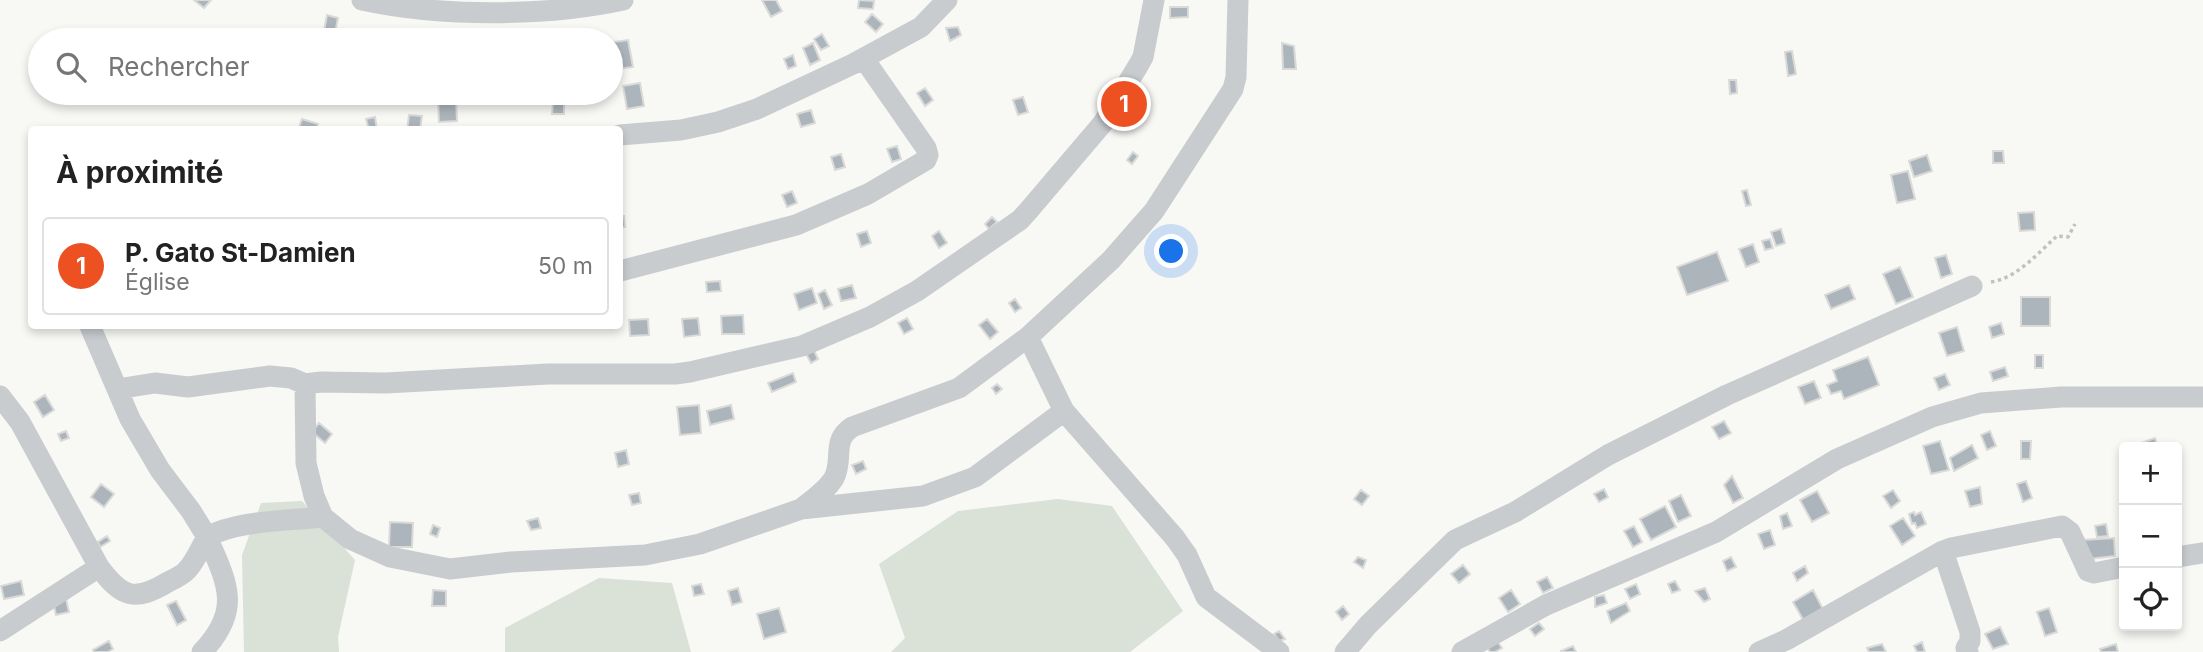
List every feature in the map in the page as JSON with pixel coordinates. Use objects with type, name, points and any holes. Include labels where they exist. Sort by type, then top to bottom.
[{"type":"street","points":[[362,0],[384,5],[454,12],[592,7],[623,0]]},
{"type":"street","points":[[623,135],[681,130],[718,122],[757,109],[864,58],[921,27],[947,0]]},
{"type":"street","points":[[117,389],[155,383],[188,387],[270,376],[291,377],[305,384],[386,383],[548,374],[675,374],[802,346],[870,317],[917,291],[1020,220],[1103,122],[1138,66],[1143,57],[1154,0]]},
{"type":"street","points":[[802,509],[833,480],[844,432],[959,388],[1028,337],[1111,260],[1154,211],[1233,89],[1236,77],[1238,0]]},
{"type":"street","points":[[623,270],[796,225],[868,194],[926,160],[926,148],[864,58]]},
{"type":"street","points":[[1345,652],[1368,625],[1455,540],[1515,512],[1608,455],[1727,395],[1972,286]]},
{"type":"street","points":[[91,329],[130,419],[160,470],[207,537],[227,580],[227,603],[222,629],[202,652]]},
{"type":"street","points":[[1028,337],[1064,411],[1175,538],[1187,555],[1206,597],[1279,652]]},
{"type":"street","points":[[305,384],[306,463],[314,496],[323,517],[350,539],[390,557],[450,569],[511,562],[645,555],[700,544],[802,509],[914,498],[975,477],[1064,411]]},
{"type":"street","points":[[0,396],[20,422],[99,567],[112,585],[124,592],[135,595],[152,592],[187,570],[207,537],[216,532],[240,526],[323,517]]},
{"type":"street","points":[[1462,652],[1546,605],[1716,532],[1837,459],[1932,417],[1981,403],[2061,397],[2203,397]]},
{"type":"street","points":[[1759,652],[1786,640],[1942,551],[2062,526],[2070,532],[2088,571],[2094,573],[2119,568]]},
{"type":"street","points":[[1942,551],[1970,632],[1970,641],[1966,648],[1968,652]]},
{"type":"street","points":[[2182,556],[2203,553]]},
{"type":"street","points":[[0,631],[99,567]]},
{"type":"path","points":[[1972,286],[2004,280],[2057,236],[2068,237],[2075,224]]},
{"type":"shaded area","points":[[1058,499],[1112,506],[1183,611],[1130,652],[891,652],[905,638],[879,564],[958,511]]},
{"type":"shaded area","points":[[302,501],[355,560],[338,637],[339,652],[244,652],[242,555],[261,503]]},
{"type":"shaded area","points":[[599,578],[672,583],[691,652],[505,652],[505,628]]},
{"type":"building","points":[[194,0],[211,0],[204,8]]},
{"type":"building","points":[[762,0],[776,0],[782,11],[771,17]]},
{"type":"building","points":[[859,0],[874,1],[873,9],[858,8]]},
{"type":"building","points":[[1170,7],[1188,7],[1188,17],[1170,18]]},
{"type":"building","points":[[872,14],[883,24],[876,32],[865,22]]},
{"type":"building","points":[[327,15],[338,18],[336,28],[325,28]]},
{"type":"building","points":[[958,27],[961,35],[950,41],[946,28]]},
{"type":"building","points":[[822,34],[829,46],[821,50],[814,39]]},
{"type":"building","points":[[628,40],[633,67],[623,68],[623,41]]},
{"type":"building","points":[[813,43],[820,60],[810,65],[803,48]]},
{"type":"building","points":[[1282,43],[1294,46],[1296,69],[1283,69]]},
{"type":"building","points":[[1792,51],[1796,74],[1788,76],[1785,52]]},
{"type":"building","points":[[793,55],[796,66],[788,69],[784,59]]},
{"type":"building","points":[[1729,80],[1736,80],[1737,93],[1730,94]]},
{"type":"building","points":[[640,83],[644,106],[627,109],[623,86]]},
{"type":"building","points":[[925,88],[933,100],[925,106],[917,93]]},
{"type":"building","points":[[1023,97],[1028,112],[1018,115],[1013,100]]},
{"type":"building","points":[[438,105],[456,105],[457,121],[439,122]]},
{"type":"building","points":[[553,105],[564,105],[564,114],[552,114]]},
{"type":"building","points":[[811,110],[815,123],[801,127],[797,114]]},
{"type":"building","points":[[409,115],[422,116],[421,126],[408,126]]},
{"type":"building","points":[[375,117],[376,126],[368,126],[366,119]]},
{"type":"building","points":[[302,119],[318,124],[318,126],[299,126]]},
{"type":"building","points":[[897,146],[901,159],[892,162],[887,149]]},
{"type":"building","points":[[1993,151],[2003,151],[2004,163],[1993,163]]},
{"type":"building","points":[[1133,152],[1138,156],[1132,164],[1127,160]]},
{"type":"building","points":[[841,154],[845,167],[835,170],[831,157]]},
{"type":"building","points":[[1927,155],[1932,171],[1914,177],[1909,161]]},
{"type":"building","points":[[1908,171],[1915,199],[1897,203],[1891,175]]},
{"type":"building","points":[[1747,190],[1751,205],[1746,206],[1742,191]]},
{"type":"building","points":[[792,191],[797,203],[787,207],[782,195]]},
{"type":"building","points":[[2034,212],[2035,230],[2020,231],[2018,213]]},
{"type":"building","points":[[992,217],[997,222],[989,229],[985,224]]},
{"type":"building","points":[[1781,229],[1785,243],[1776,246],[1771,232]]},
{"type":"building","points":[[867,231],[871,243],[861,247],[857,234]]},
{"type":"building","points":[[939,231],[947,243],[939,248],[932,236]]},
{"type":"building","points":[[1770,239],[1773,248],[1765,250],[1762,241]]},
{"type":"building","points":[[1753,244],[1759,262],[1746,267],[1739,249]]},
{"type":"building","points":[[1717,252],[1728,281],[1687,295],[1677,267]]},
{"type":"building","points":[[1946,255],[1952,274],[1941,278],[1935,258]]},
{"type":"building","points":[[1900,267],[1913,297],[1896,304],[1883,274]]},
{"type":"building","points":[[720,281],[721,291],[707,292],[706,282]]},
{"type":"building","points":[[852,285],[856,298],[841,301],[838,289]]},
{"type":"building","points":[[1849,285],[1855,299],[1831,309],[1825,295]]},
{"type":"building","points":[[812,288],[817,303],[799,310],[794,294]]},
{"type":"building","points":[[825,290],[832,305],[824,309],[818,294]]},
{"type":"building","points":[[2021,297],[2050,297],[2050,326],[2021,326]]},
{"type":"building","points":[[1015,299],[1021,308],[1015,312],[1009,303]]},
{"type":"building","points":[[743,315],[744,334],[722,334],[721,316]]},
{"type":"building","points":[[698,318],[700,335],[684,337],[682,319]]},
{"type":"building","points":[[907,318],[913,329],[904,334],[898,323]]},
{"type":"building","points":[[648,319],[649,335],[630,336],[629,320]]},
{"type":"building","points":[[987,319],[998,332],[990,339],[979,325]]},
{"type":"building","points":[[2001,323],[2004,334],[1992,338],[1989,327]]},
{"type":"building","points":[[1957,327],[1964,351],[1947,356],[1939,333]]},
{"type":"building","points":[[812,346],[818,359],[811,363],[804,350]]},
{"type":"building","points":[[2035,355],[2043,355],[2043,368],[2035,368]]},
{"type":"building","points":[[1868,357],[1879,385],[1844,399],[1841,391],[1831,394],[1827,385],[1837,381],[1833,370]]},
{"type":"building","points":[[2005,367],[2008,376],[1993,381],[1990,372]]},
{"type":"building","points":[[793,373],[796,382],[772,392],[768,383]]},
{"type":"building","points":[[1945,374],[1950,385],[1939,390],[1934,378]]},
{"type":"building","points":[[1814,381],[1821,398],[1805,404],[1798,387]]},
{"type":"building","points":[[997,384],[1002,389],[996,394],[992,388]]},
{"type":"building","points":[[45,395],[54,410],[43,417],[34,402]]},
{"type":"building","points":[[699,405],[701,433],[680,435],[677,407]]},
{"type":"building","points":[[731,405],[734,419],[710,425],[707,411]]},
{"type":"building","points":[[1724,421],[1731,433],[1719,439],[1712,427]]},
{"type":"building","points":[[319,423],[332,434],[325,443],[312,432]]},
{"type":"building","points":[[66,431],[69,438],[61,441],[58,434]]},
{"type":"building","points":[[1990,431],[1996,446],[1987,450],[1981,435]]},
{"type":"building","points":[[1940,441],[1949,470],[1931,474],[1923,446]]},
{"type":"building","points":[[2021,441],[2031,441],[2030,459],[2021,459]]},
{"type":"building","points":[[1972,445],[1978,458],[1954,471],[1950,458]]},
{"type":"building","points":[[626,450],[629,464],[618,467],[615,453]]},
{"type":"building","points":[[863,461],[866,469],[856,474],[852,465]]},
{"type":"building","points":[[1732,476],[1743,498],[1733,503],[1724,485]]},
{"type":"building","points":[[2026,481],[2032,498],[2023,502],[2017,484]]},
{"type":"building","points":[[101,484],[114,494],[104,507],[91,497]]},
{"type":"building","points":[[1980,487],[1982,504],[1970,507],[1965,491]]},
{"type":"building","points":[[1604,489],[1608,497],[1599,502],[1594,494]]},
{"type":"building","points":[[1361,490],[1369,496],[1362,505],[1354,499]]},
{"type":"building","points":[[1893,490],[1900,501],[1891,508],[1883,496]]},
{"type":"building","points":[[1817,491],[1829,513],[1812,522],[1800,500]]},
{"type":"building","points":[[639,493],[641,503],[632,505],[629,495]]},
{"type":"building","points":[[1681,495],[1691,516],[1678,522],[1669,501]]},
{"type":"building","points":[[1665,506],[1676,527],[1651,540],[1640,519]]},
{"type":"building","points":[[1914,512],[1915,515],[1921,512],[1926,524],[1917,528],[1915,523],[1912,524],[1909,514]]},
{"type":"building","points":[[1787,513],[1792,526],[1783,529],[1780,516]]},
{"type":"building","points":[[538,518],[541,528],[531,530],[527,521]]},
{"type":"building","points":[[1903,518],[1915,536],[1902,545],[1890,526]]},
{"type":"building","points":[[390,522],[413,523],[412,547],[389,547]]},
{"type":"building","points":[[2106,524],[2108,536],[2097,537],[2095,526]]},
{"type":"building","points":[[433,525],[440,528],[437,537],[430,534]]},
{"type":"building","points":[[1634,526],[1642,542],[1633,547],[1624,531]]},
{"type":"building","points":[[1770,530],[1775,545],[1764,549],[1758,534]]},
{"type":"building","points":[[107,536],[110,541],[100,547],[98,542]]},
{"type":"building","points":[[2114,538],[2115,556],[2089,559],[2083,540]]},
{"type":"building","points":[[1358,557],[1366,560],[1363,568],[1354,562]]},
{"type":"building","points":[[1731,557],[1736,567],[1727,571],[1723,561]]},
{"type":"building","points":[[1463,565],[1470,574],[1459,583],[1451,574]]},
{"type":"building","points":[[1805,566],[1808,573],[1797,581],[1793,573]]},
{"type":"building","points":[[1547,577],[1553,588],[1543,593],[1537,582]]},
{"type":"building","points":[[21,581],[24,595],[4,599],[1,586]]},
{"type":"building","points":[[1675,581],[1680,590],[1672,593],[1668,584]]},
{"type":"building","points":[[701,584],[704,594],[694,596],[692,586]]},
{"type":"building","points":[[1636,584],[1640,594],[1630,599],[1625,589]]},
{"type":"building","points":[[738,588],[742,602],[732,605],[728,591]]},
{"type":"building","points":[[1705,588],[1710,599],[1704,602],[1695,591]]},
{"type":"building","points":[[433,590],[446,591],[446,606],[432,606]]},
{"type":"building","points":[[1511,590],[1520,604],[1508,612],[1499,598]]},
{"type":"building","points":[[1813,590],[1825,613],[1805,623],[1793,602]]},
{"type":"building","points":[[1604,595],[1607,603],[1595,607],[1595,597]]},
{"type":"building","points":[[66,599],[69,612],[56,615],[53,602]]},
{"type":"building","points":[[176,601],[186,620],[177,625],[167,605]]},
{"type":"building","points":[[1626,603],[1630,611],[1611,623],[1607,611]]},
{"type":"building","points":[[1343,606],[1349,614],[1342,620],[1336,612]]},
{"type":"building","points":[[779,608],[786,632],[764,639],[757,614]]},
{"type":"building","points":[[2049,608],[2057,632],[2045,636],[2037,612]]},
{"type":"building","points":[[1539,623],[1544,629],[1535,636],[1530,629]]},
{"type":"building","points":[[2000,627],[2008,644],[1993,649],[1985,634]]},
{"type":"building","points":[[1279,631],[1285,639],[1279,641],[1274,634]]},
{"type":"building","points":[[1495,638],[1502,648],[1490,652],[1485,644]]},
{"type":"building","points":[[109,641],[113,649],[108,652],[94,652],[93,650]]},
{"type":"building","points":[[1922,642],[1925,652],[1917,652],[1914,646]]},
{"type":"building","points":[[1882,644],[1886,652],[1869,652],[1867,648]]},
{"type":"building","points":[[2116,644],[2118,652],[2101,652],[2100,649]]},
{"type":"building","points":[[1573,646],[1576,652],[1561,652],[1561,651]]},
{"type":"place","name":"P. Gato St-Damien","points":[[1124,104]]}]
